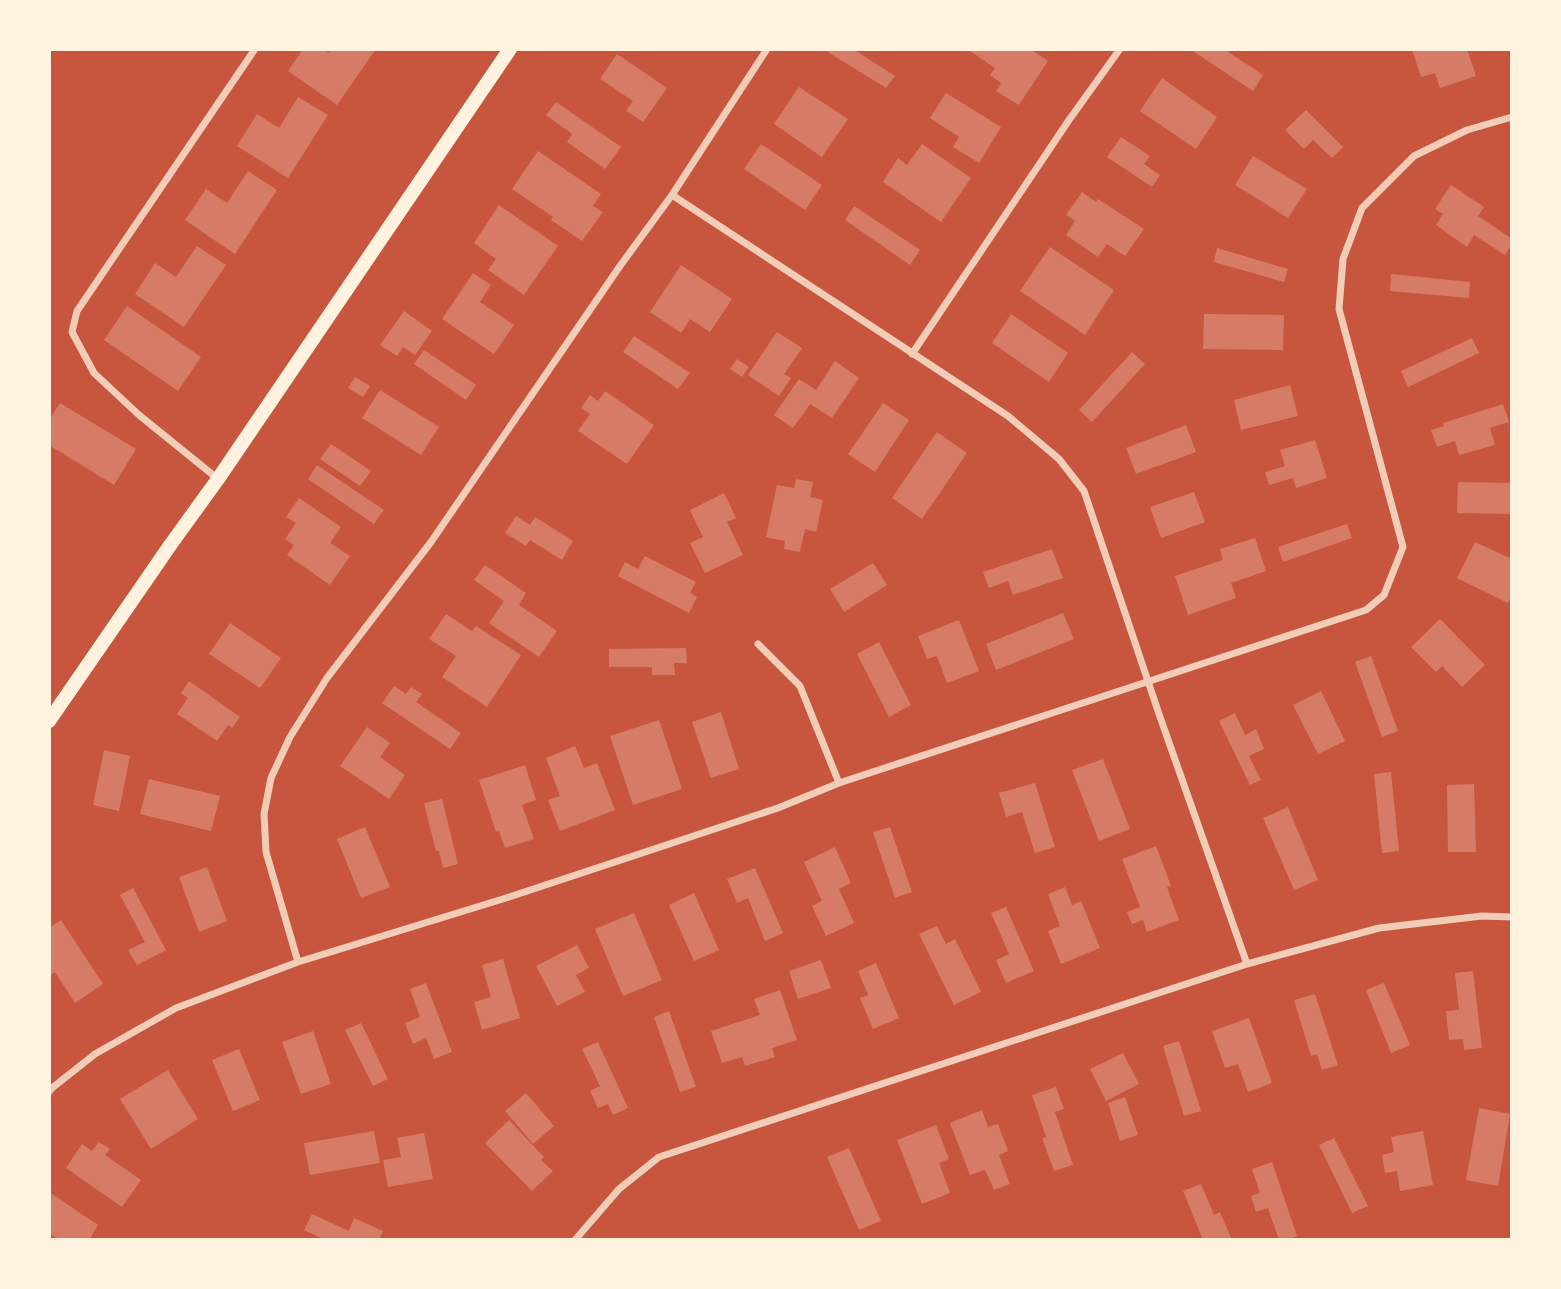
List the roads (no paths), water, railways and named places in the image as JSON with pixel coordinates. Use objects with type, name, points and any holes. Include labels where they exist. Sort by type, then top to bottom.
[{"type":"main road","points":[[49,721],[218,479],[510,49]]},
{"type":"street","points":[[218,479],[139,415],[94,373],[72,332],[77,311],[256,49]]},
{"type":"street","points":[[298,962],[266,852],[264,814],[271,778],[290,737],[327,678],[431,542],[612,277],[672,195],[767,49]]},
{"type":"street","points":[[912,354],[1069,120],[1120,49]]},
{"type":"street","points":[[49,1092],[95,1054],[176,1008],[298,962],[519,894],[778,808],[839,783],[1366,610],[1384,595],[1403,547],[1339,309],[1343,259],[1362,208],[1414,156],[1467,130],[1512,117]]},
{"type":"street","points":[[672,195],[1008,416],[1059,459],[1084,491],[1247,964]]},
{"type":"street","points":[[758,644],[800,686],[839,783]]},
{"type":"street","points":[[575,1240],[619,1189],[659,1157],[1247,964],[1379,928],[1482,916],[1512,917]]}]
